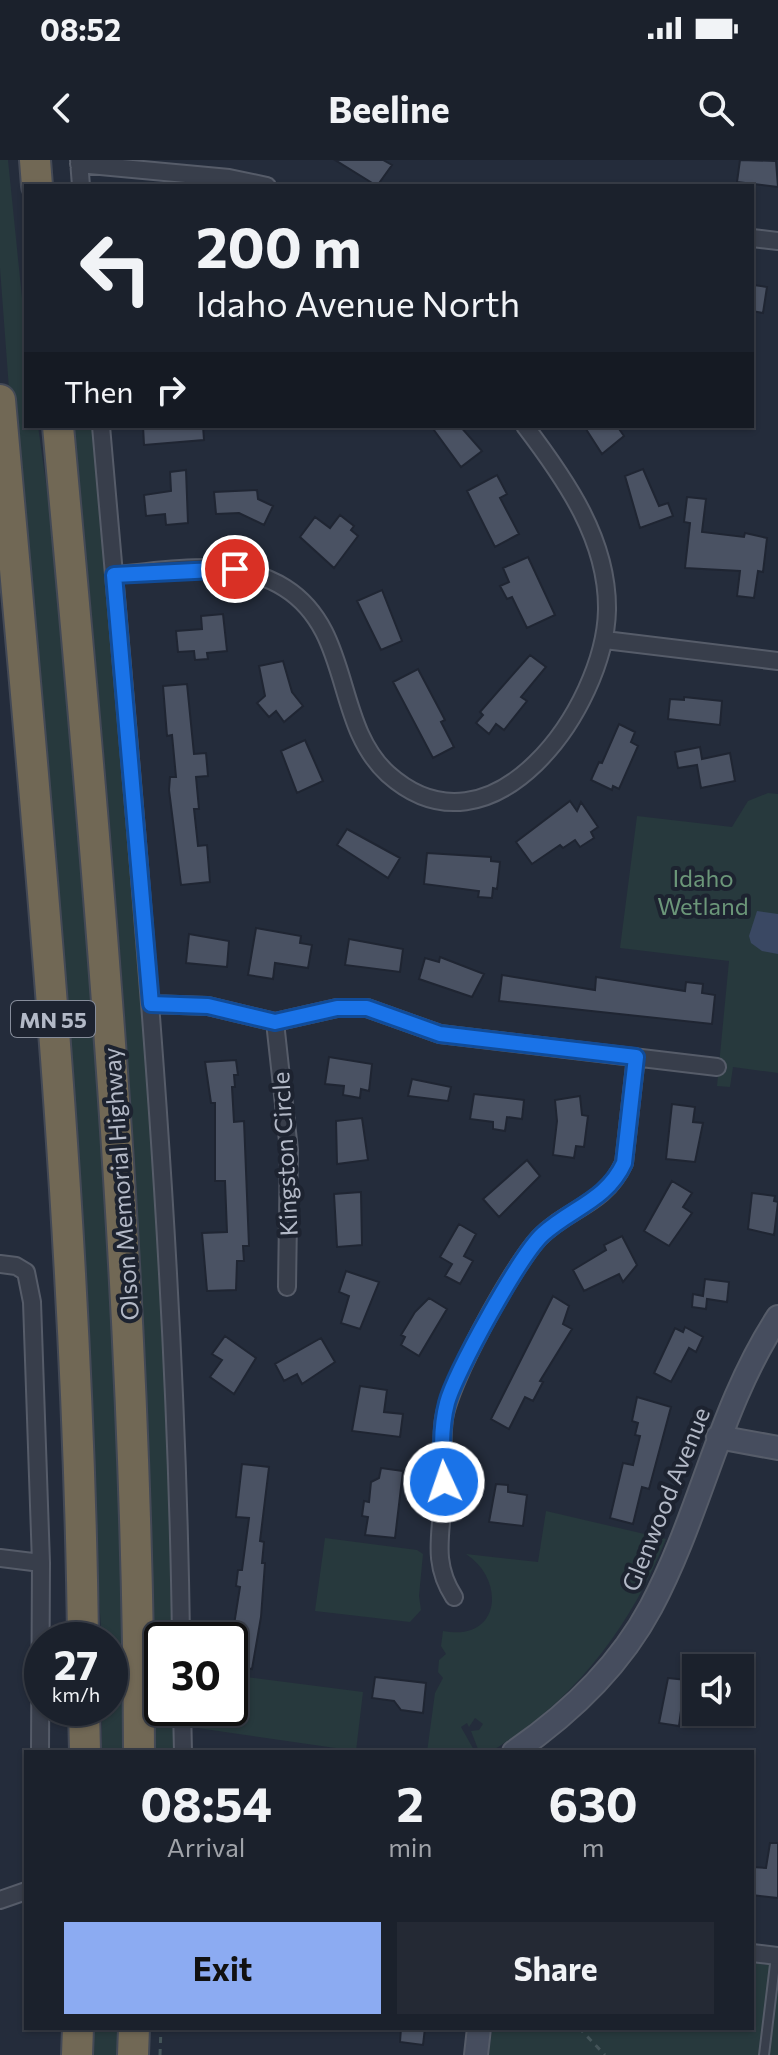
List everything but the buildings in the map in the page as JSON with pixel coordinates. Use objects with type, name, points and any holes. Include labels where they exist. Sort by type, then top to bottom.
[{"type":"highway","points":[[35,160],[37,184]]},
{"type":"highway","name":"MN 55","points":[[0,400],[62,1132],[73,1320],[82,1622]]},
{"type":"highway","name":"Olson Memorial Highway","points":[[58,428],[102,931],[126,1263],[137,1555],[139,1750]]},
{"type":"highway","points":[[84,1726],[85,1750]]},
{"type":"highway","points":[[77,2055],[78,2030]]},
{"type":"highway","points":[[133,2055],[134,2030]]},
{"type":"street","points":[[81,184],[79,162],[229,178],[258,184]]},
{"type":"street","points":[[754,238],[778,241]]},
{"type":"street","points":[[101,428],[151,1004],[170,1268],[180,1622]]},
{"type":"street","points":[[114,575],[221,568],[248,572],[286,588],[307,607],[324,629],[359,728],[379,765],[410,790],[436,799],[465,800],[491,794],[516,779],[542,757],[565,731],[584,699],[605,640],[607,603],[595,540],[574,497],[526,428]]},
{"type":"street","points":[[605,640],[778,661]]},
{"type":"street","points":[[151,1004],[208,1006],[275,1022],[337,1008],[367,1008],[440,1034],[717,1067]]},
{"type":"street","name":"Kingston Circle","points":[[275,1022],[289,1150],[287,1287]]},
{"type":"street","points":[[454,1597],[440,1568],[438,1544],[443,1497],[442,1431],[451,1390],[528,1252],[561,1220],[605,1193],[619,1173],[624,1163],[636,1057]]},
{"type":"street","points":[[0,1264],[16,1266],[26,1272],[32,1302],[41,1563],[40,1750]]},
{"type":"street","name":"Glenwood Avenue","points":[[517,1750],[573,1706],[635,1633],[664,1580],[739,1384],[778,1317]]},
{"type":"street","points":[[718,1437],[778,1448]]},
{"type":"street","points":[[0,1558],[41,1563]]},
{"type":"street","points":[[182,1726],[183,1750]]},
{"type":"street","points":[[0,1900],[24,1892]]},
{"type":"street","points":[[754,1953],[777,1956]]},
{"type":"street","points":[[476,2055],[479,2030]]},
{"type":"lane","points":[[764,2055],[777,1956]]},
{"type":"path","points":[[160,2055],[161,2030]]},
{"type":"path","points":[[581,2030],[605,2055]]},
{"type":"green space","points":[[0,160],[8,160],[24,317],[24,428],[38,428],[58,569],[72,707],[120,1378],[124,1622],[101,1622],[0,268]]},
{"type":"green space","points":[[74,428],[93,428],[145,1032],[164,1336],[173,1622],[153,1622],[140,1254],[118,923]]},
{"type":"green space","name":"Idaho Wetland","points":[[768,793],[778,794],[778,1073],[733,1067],[730,1087],[717,1086],[729,961],[620,948],[637,816],[732,827],[748,801]]},
{"type":"green space","points":[[546,1511],[666,1539],[652,1572],[616,1633],[573,1687],[547,1711],[493,1750],[478,1749],[471,1731],[479,1730],[483,1724],[475,1718],[469,1727],[467,1723],[461,1727],[474,1750],[427,1750],[435,1693],[443,1678],[438,1672],[439,1660],[446,1654],[441,1646],[443,1631],[462,1632],[477,1627],[486,1618],[491,1606],[492,1593],[487,1579],[479,1565],[466,1554],[538,1562]]},
{"type":"green space","points":[[325,1538],[417,1550],[423,1554],[419,1596],[421,1610],[410,1622],[315,1611]]},
{"type":"green space","points":[[248,1677],[363,1692],[356,1750],[191,1727],[248,1726]]},
{"type":"green space","points":[[102,1726],[126,1726],[126,1750],[102,1750]]},
{"type":"green space","points":[[155,1726],[174,1726],[174,1750],[155,1750]]},
{"type":"green space","points":[[754,1963],[778,1966],[778,2055],[489,2055],[492,2030],[754,2030]]},
{"type":"green space","points":[[90,2030],[123,2030],[122,2055],[89,2055]]},
{"type":"water","points":[[757,911],[778,914],[778,954],[762,951],[751,943],[749,936]]},
{"type":"route","points":[[235,569],[205,568],[114,575],[151,1004],[208,1006],[275,1022],[337,1008],[367,1008],[392,1014],[440,1034],[636,1057],[624,1163],[605,1193],[540,1237],[520,1265],[451,1390],[442,1431],[444,1482]]}]
